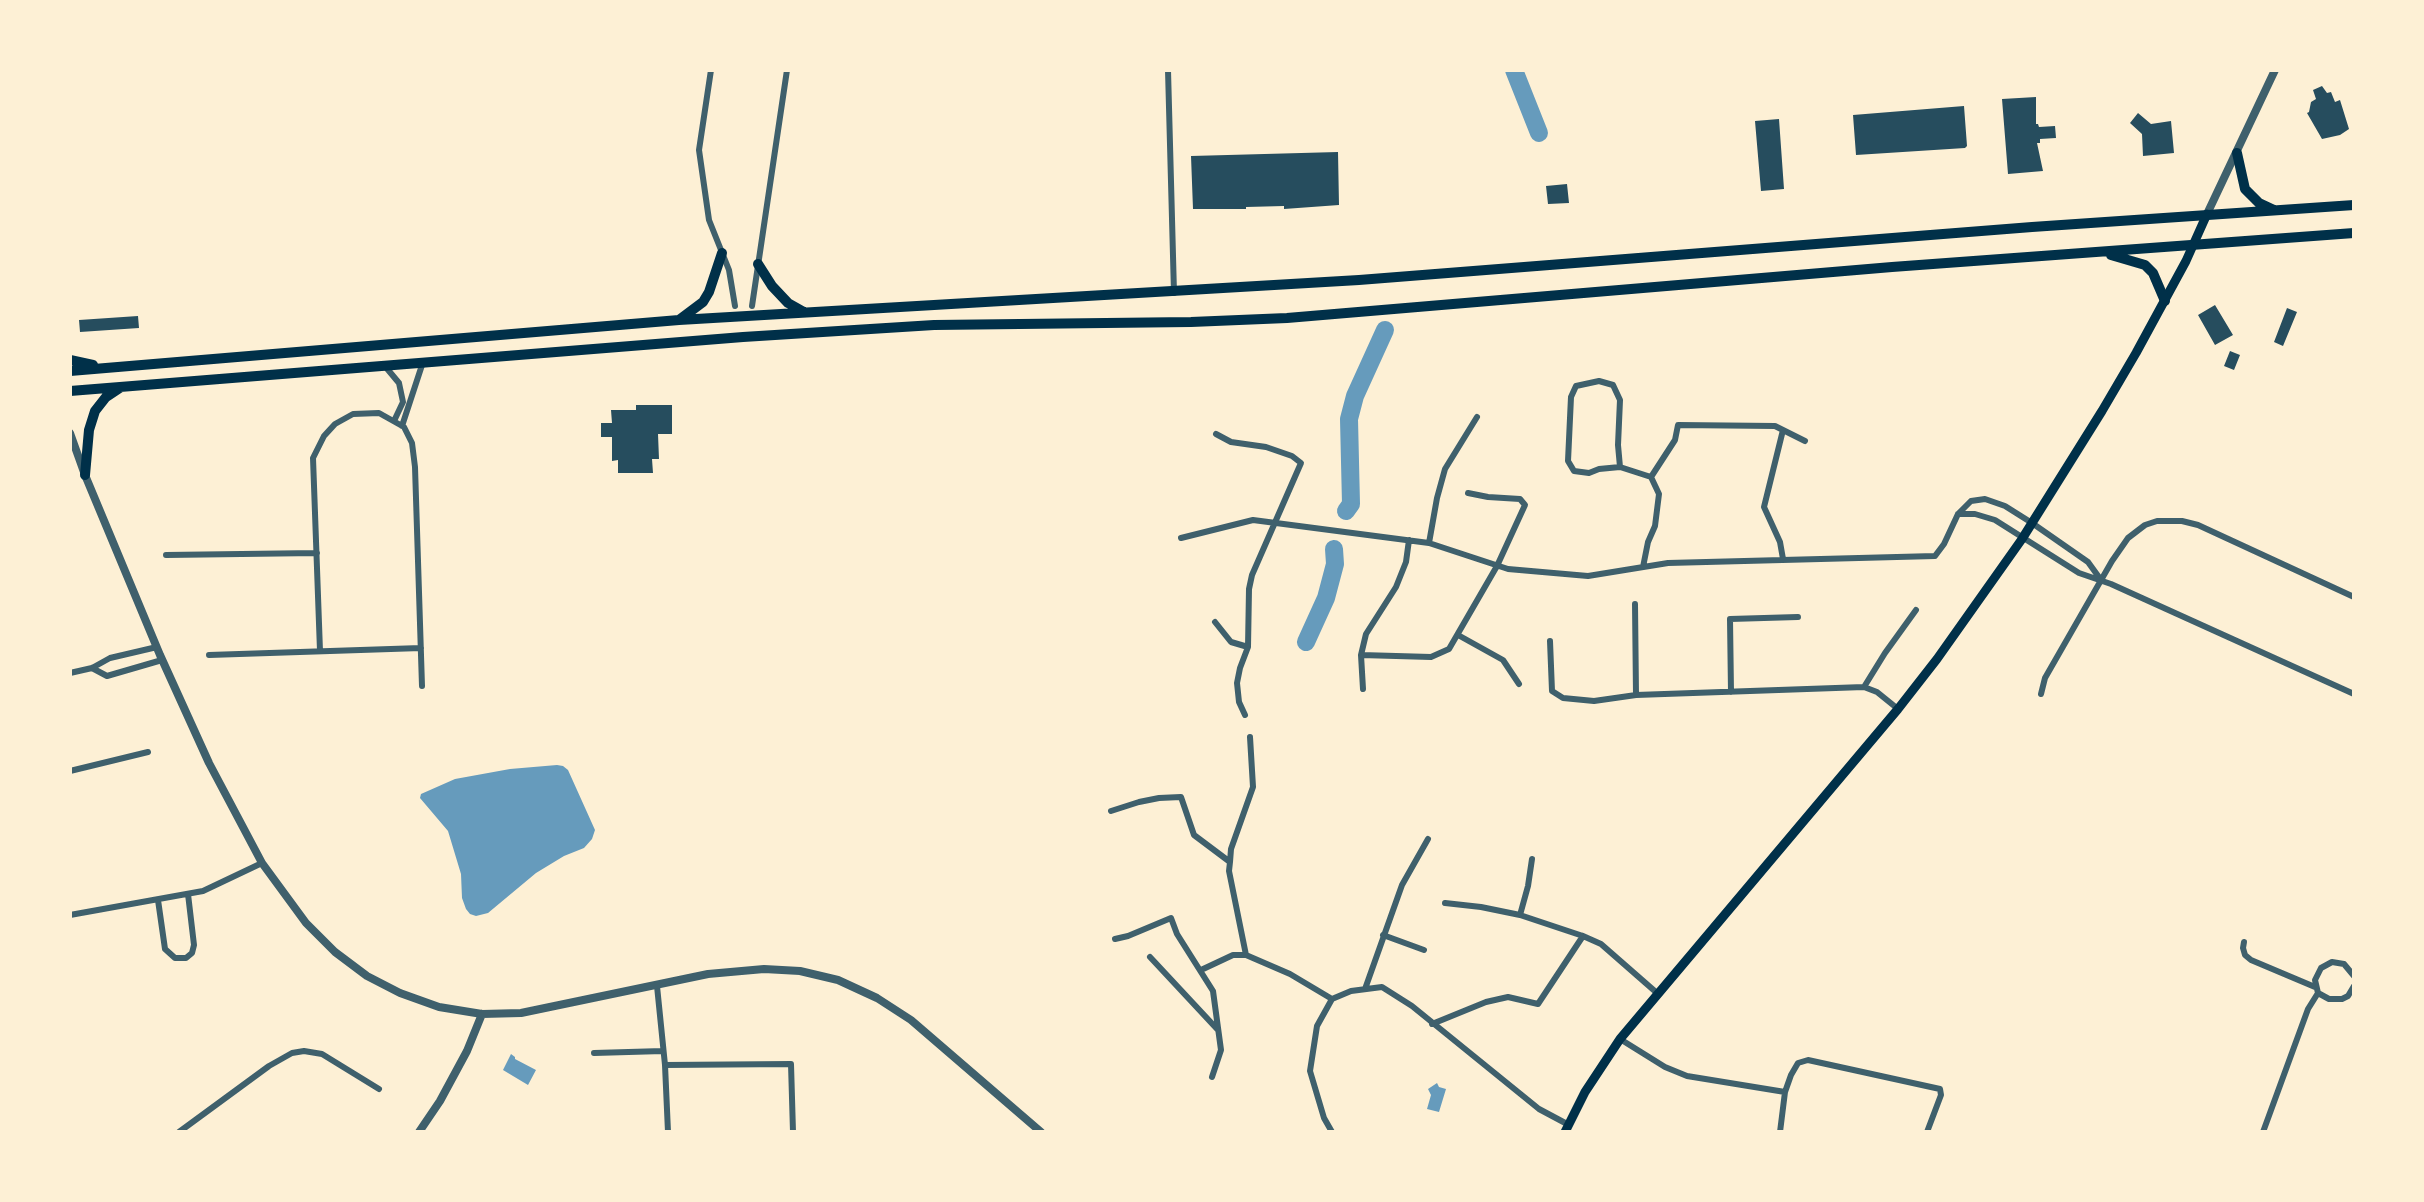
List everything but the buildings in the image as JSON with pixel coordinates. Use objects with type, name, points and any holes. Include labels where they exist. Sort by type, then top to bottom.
[{"type":"highway","points":[[2237,153],[2245,189],[2259,203],[2275,211]]},
{"type":"highway","points":[[70,371],[679,320],[1384,279],[2354,205]]},
{"type":"highway","points":[[70,391],[650,343],[920,326],[1287,318],[2354,233]]},
{"type":"highway","points":[[2100,252],[2145,265],[2153,273],[2165,301]]},
{"type":"highway","points":[[679,320],[703,302],[722,253]]},
{"type":"highway","points":[[758,264],[772,286],[788,303],[804,312]]},
{"type":"highway","points":[[70,360],[111,368]]},
{"type":"highway","points":[[85,475],[89,430],[95,411],[106,397],[122,386]]},
{"type":"main road","points":[[1567,1128],[1620,1039],[1898,709],[2022,539],[2102,411],[2165,301],[2207,215]]},
{"type":"street","points":[[711,70],[699,150],[709,220],[729,270],[735,306]]},
{"type":"street","points":[[752,306],[787,70]]},
{"type":"street","points":[[1168,70],[1174,292]]},
{"type":"street","points":[[2207,215],[2274,70]]},
{"type":"street","points":[[402,426],[424,362]]},
{"type":"street","points":[[384,365],[399,383],[403,402],[394,421]]},
{"type":"street","points":[[1620,467],[1620,400],[1613,385],[1599,381],[1576,386],[1571,397],[1568,461],[1574,471],[1589,473],[1620,467],[1651,477],[1659,494],[1655,526],[1648,542],[1643,567]]},
{"type":"street","points":[[401,393],[412,394]]},
{"type":"street","points":[[320,651],[313,458],[318,446],[335,424],[353,414],[379,413],[402,426],[412,443],[422,686]]},
{"type":"street","points":[[1429,544],[1437,498],[1446,469],[1477,417]]},
{"type":"street","points":[[1651,477],[1675,440],[1678,425],[1776,426],[1805,441]]},
{"type":"street","points":[[1783,430],[1764,507],[1780,542],[1783,559]]},
{"type":"street","points":[[70,433],[156,647],[209,763],[261,863],[306,923],[335,952],[368,976],[400,993],[439,1007],[482,1014],[521,1013],[708,974],[764,969],[800,971],[838,980],[877,998],[911,1020],[1041,1132]]},
{"type":"street","points":[[1216,434],[1231,442],[1266,447],[1292,456],[1301,463],[1252,575],[1248,605],[1248,647],[1237,683],[1239,702],[1245,715]]},
{"type":"street","points":[[1361,655],[1431,657],[1449,649],[1497,566],[1525,505],[1520,499],[1468,493]]},
{"type":"street","points":[[1181,538],[1253,520],[1409,540],[1508,569],[1588,576],[1668,563],[1935,556],[1944,544],[1958,514],[1971,501],[1985,499],[2006,506],[2088,562],[2101,580]]},
{"type":"street","points":[[1958,514],[1975,514],[1995,520],[2079,573],[2101,580],[2354,694]]},
{"type":"street","points":[[2041,694],[2045,678],[2128,538],[2145,525],[2157,521],[2182,521],[2198,525],[2354,597]]},
{"type":"street","points":[[1363,689],[1361,655],[1366,634],[1396,587],[1406,562],[1409,540]]},
{"type":"street","points":[[166,555],[317,553]]},
{"type":"street","points":[[1635,604],[1636,695]]},
{"type":"street","points":[[1864,687],[1916,610]]},
{"type":"street","points":[[1731,692],[1730,618],[1798,617]]},
{"type":"street","points":[[1215,622],[1231,642],[1248,647]]},
{"type":"street","points":[[1458,635],[1503,660],[1520,684]]},
{"type":"street","points":[[1550,641],[1552,691],[1563,698],[1594,701],[1636,695],[1864,687],[1877,692],[1898,709]]},
{"type":"street","points":[[70,673],[92,668],[114,657],[156,647]]},
{"type":"street","points":[[209,655],[421,648]]},
{"type":"street","points":[[114,657],[118,674]]},
{"type":"street","points":[[92,668],[107,676],[162,660]]},
{"type":"street","points":[[1246,955],[1229,871],[1231,849],[1253,787],[1250,737]]},
{"type":"street","points":[[70,771],[148,752]]},
{"type":"street","points":[[1111,811],[1139,802],[1181,797],[1194,835],[1230,862]]},
{"type":"street","points":[[1365,989],[1402,885],[1428,839]]},
{"type":"street","points":[[1520,915],[1532,859]]},
{"type":"street","points":[[70,915],[203,891],[261,863]]},
{"type":"street","points":[[158,900],[165,949],[175,958],[187,958],[194,945],[188,894]]},
{"type":"street","points":[[1446,903],[1520,915],[1583,936],[1601,944],[1657,993]]},
{"type":"street","points":[[1115,939],[1171,918],[1177,934],[1213,991],[1221,1050],[1212,1077]]},
{"type":"street","points":[[1383,935],[1424,950]]},
{"type":"street","points":[[1432,1024],[1486,1002],[1508,997],[1538,1004],[1583,936]]},
{"type":"street","points":[[2244,942],[2245,955],[2251,960],[2317,990],[2329,999],[2348,996],[2354,986]]},
{"type":"street","points":[[1201,970],[1233,955],[1246,955],[1290,974],[1332,999]]},
{"type":"street","points":[[1150,957],[1219,1031]]},
{"type":"street","points":[[2263,1132],[2317,990],[2315,980],[2321,968],[2332,962],[2344,964],[2354,976]]},
{"type":"street","points":[[657,986],[668,1132]]},
{"type":"street","points":[[1332,1132],[1324,1118],[1310,1071],[1317,1026],[1332,999],[1351,990],[1382,988],[1412,1006],[1539,1109],[1567,1128]]},
{"type":"street","points":[[419,1132],[440,1101],[467,1051],[482,1014]]},
{"type":"street","points":[[1620,1039],[1665,1067],[1687,1076],[1785,1092]]},
{"type":"street","points":[[179,1132],[269,1066],[292,1053],[304,1051],[323,1054],[379,1089]]},
{"type":"street","points":[[594,1053],[663,1051]]},
{"type":"street","points":[[1780,1132],[1785,1092],[1791,1074],[1798,1063],[1808,1060],[1940,1089],[1941,1095],[1927,1132]]},
{"type":"street","points":[[665,1065],[791,1064],[793,1132]]},
{"type":"water","points":[[557,765],[568,770],[595,830],[592,839],[584,848],[564,856],[536,873],[488,913],[476,916],[470,914],[462,898],[461,874],[448,831],[420,798],[421,794],[455,779],[510,769]]},
{"type":"water","points":[[511,1054],[536,1070],[528,1085],[503,1070]]},
{"type":"water","points":[[1437,1083],[1439,1087],[1446,1089],[1439,1112],[1427,1109],[1431,1095],[1428,1089]]},
{"type":"waterway","points":[[1514,70],[1539,133]]},
{"type":"waterway","points":[[1346,511],[1351,504],[1349,419],[1355,396],[1385,330]]},
{"type":"waterway","points":[[1306,642],[1326,598],[1335,564],[1334,549]]}]
